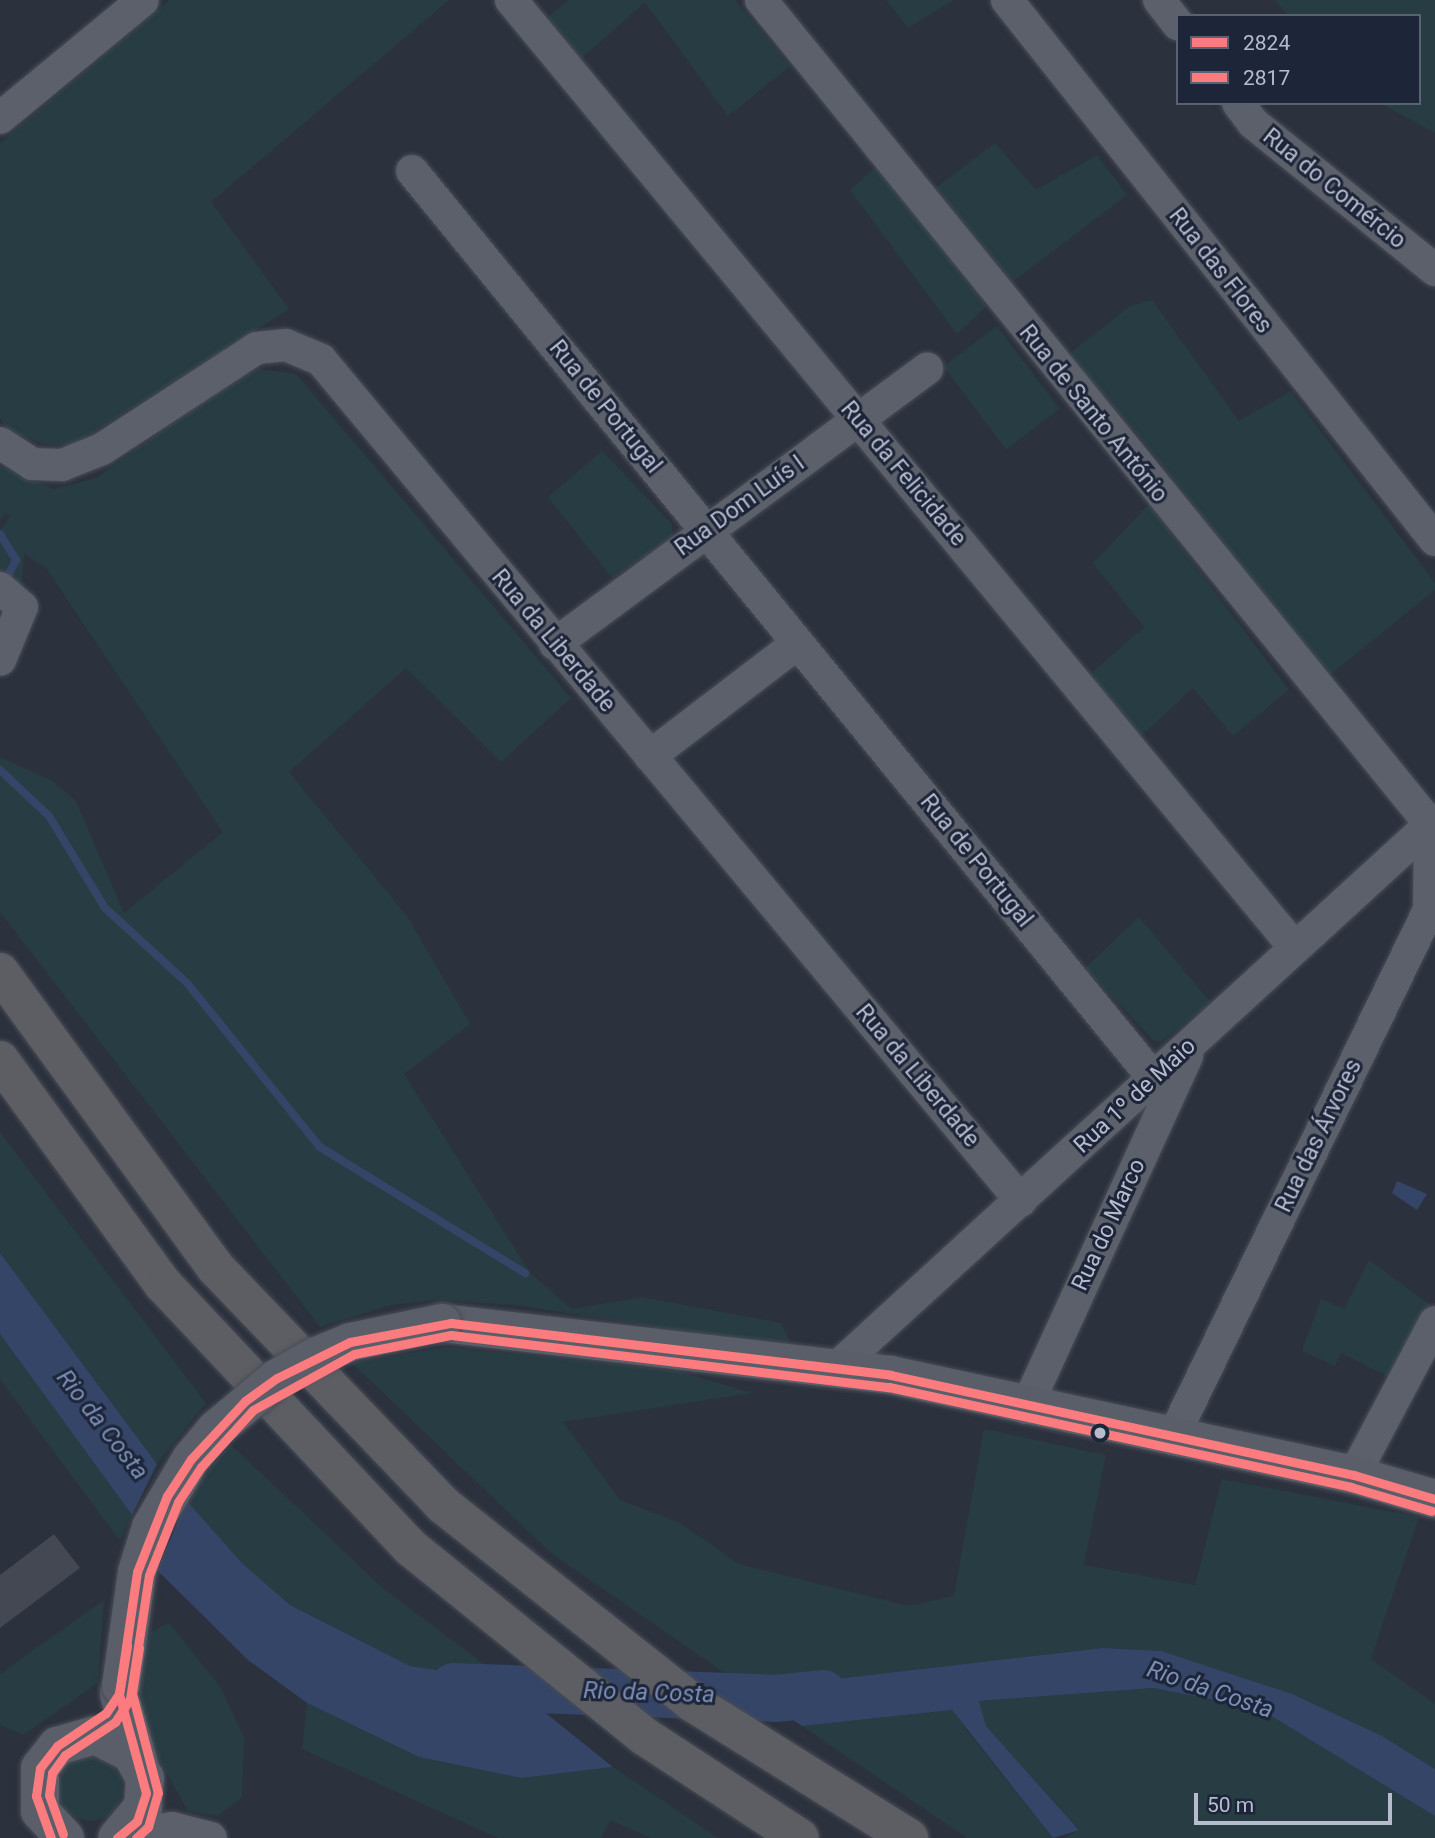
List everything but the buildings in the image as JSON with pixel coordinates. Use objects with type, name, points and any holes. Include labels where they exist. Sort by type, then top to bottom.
[{"type":"highway","points":[[0,972],[215,1267],[443,1505],[693,1703],[909,1838]]},
{"type":"highway","points":[[0,1060],[163,1284],[411,1548],[644,1736],[800,1838]]},
{"type":"street","points":[[0,118],[143,0]]},
{"type":"street","name":"Rua da Felicidade","points":[[511,0],[1295,948]]},
{"type":"street","name":"Rua de Santo António","points":[[761,0],[1432,822]]},
{"type":"street","name":"Rua das Flores","points":[[1007,0],[1435,540]]},
{"type":"street","points":[[1159,0],[1176,21]]},
{"type":"street","name":"Rua do Comércio","points":[[1240,105],[1253,123],[1435,271]]},
{"type":"street","name":"Rua de Portugal","points":[[412,171],[1154,1079]]},
{"type":"street","name":"Rua da Liberdade","points":[[0,443],[32,464],[77,461],[243,354],[271,345],[299,348],[331,369],[555,644],[1021,1201]]},
{"type":"street","name":"Rua Dom Luís I","points":[[555,644],[927,369]]},
{"type":"street","points":[[0,660],[22,617],[8,595]]},
{"type":"street","points":[[650,756],[798,643]]},
{"type":"street","name":"Rua 1º de Maio","points":[[834,1370],[1432,822]]},
{"type":"street","name":"Rua das Árvores","points":[[1172,1439],[1429,910],[1432,822]]},
{"type":"street","name":"Rua do Marco","points":[[1026,1408],[1193,1042]]},
{"type":"street","points":[[1354,1475],[1435,1322]]},
{"type":"street","points":[[52,1829],[40,1768],[69,1740],[106,1713],[120,1690],[137,1572],[151,1527],[191,1459],[215,1430],[277,1378],[316,1356],[349,1342],[442,1323],[891,1375],[1026,1408],[1354,1475],[1435,1499]]},
{"type":"street","points":[[118,1838],[143,1807],[142,1771],[120,1690]]},
{"type":"street","points":[[69,1740],[109,1738],[142,1771],[163,1809],[201,1835]]},
{"type":"street","points":[[118,1838],[152,1828],[201,1835]]},
{"type":"shaded area","points":[[170,0],[449,0],[211,202],[289,309],[71,446],[45,444],[7,431],[0,418],[0,143]]},
{"type":"shaded area","points":[[569,0],[735,0],[790,66],[728,116],[645,2],[581,59],[547,18]]},
{"type":"shaded area","points":[[886,0],[954,0],[908,28]]},
{"type":"shaded area","points":[[1275,0],[1435,0],[1435,133],[1384,105],[1421,105],[1421,14],[1287,14]]},
{"type":"shaded area","points":[[995,143],[1036,190],[1097,155],[1127,195],[1012,282],[936,188]]},
{"type":"shaded area","points":[[876,167],[987,306],[957,334],[850,190]]},
{"type":"shaded area","points":[[1152,300],[1239,421],[1291,391],[1435,583],[1435,590],[1326,678],[1153,453],[1069,354],[1130,306]]},
{"type":"shaded area","points":[[997,326],[1060,409],[1006,449],[943,366]]},
{"type":"shaded area","points":[[260,369],[296,374],[571,698],[501,762],[406,668],[289,772],[407,916],[470,1024],[404,1074],[531,1274],[572,1309],[642,1297],[781,1323],[793,1348],[515,1305],[440,1300],[392,1305],[320,1327],[0,912],[0,757],[54,782],[76,801],[124,913],[223,832],[46,568],[24,554],[21,595],[0,578],[0,531],[10,516],[5,513],[0,520],[0,466],[54,489],[96,478],[237,377]]},
{"type":"shaded area","points":[[602,451],[672,524],[673,538],[612,578],[548,497]]},
{"type":"shaded area","points":[[1149,504],[1289,690],[1233,736],[1193,688],[1137,740],[1088,676],[1144,627],[1093,563]]},
{"type":"shaded area","points":[[1139,917],[1211,1003],[1162,1041],[1154,1041],[1085,968]]},
{"type":"shaded area","points":[[0,1132],[206,1403],[157,1464],[0,1253]]},
{"type":"shaded area","points":[[1369,1260],[1430,1305],[1388,1377],[1341,1353],[1335,1366],[1302,1351],[1321,1299],[1344,1309]]},
{"type":"shaded area","points":[[0,1334],[132,1515],[120,1541],[0,1379]]},
{"type":"shaded area","points":[[445,1347],[677,1371],[752,1393],[563,1422],[620,1500],[680,1523],[739,1564],[909,1606],[954,1596],[984,1429],[1106,1455],[1084,1565],[1195,1585],[1222,1479],[1419,1517],[1371,1659],[1435,1704],[1435,1769],[1382,1736],[1364,1772],[1435,1816],[1435,1838],[1065,1838],[1079,1829],[986,1726],[978,1701],[1153,1688],[1260,1709],[1161,1651],[1103,1648],[748,1689],[551,1553],[352,1363]]},
{"type":"shaded area","points":[[229,1443],[385,1590],[505,1680],[410,1666],[290,1605],[241,1562],[187,1501]]},
{"type":"shaded area","points":[[104,1600],[98,1683],[23,1735],[0,1725],[0,1674]]},
{"type":"shaded area","points":[[169,1623],[221,1688],[244,1737],[242,1797],[218,1816],[188,1811],[147,1738],[140,1709],[145,1635]]},
{"type":"shaded area","points":[[307,1703],[419,1757],[521,1778],[613,1767],[718,1838],[651,1838],[610,1820],[601,1838],[498,1838],[302,1749]]},
{"type":"shaded area","points":[[952,1710],[1053,1838],[967,1838],[802,1726]]},
{"type":"shaded area","points":[[90,1757],[102,1759],[113,1766],[120,1777],[120,1801],[113,1812],[102,1819],[90,1821],[78,1819],[67,1812],[60,1801],[58,1789],[60,1777],[67,1766],[78,1759]]},
{"type":"water","points":[[1397,1181],[1427,1194],[1417,1210],[1392,1193]]},
{"type":"water","points":[[0,1253],[157,1464],[132,1515],[0,1334]]},
{"type":"water","points":[[187,1501],[241,1562],[290,1605],[410,1666],[505,1680],[613,1767],[521,1778],[419,1757],[307,1703],[248,1660],[157,1570]]},
{"type":"water","points":[[1103,1648],[1161,1651],[1292,1694],[1382,1736],[1435,1769],[1435,1816],[1260,1709],[1153,1688],[979,1701],[986,1726],[1079,1830],[1053,1838],[952,1710],[802,1726],[748,1689]]},
{"type":"pier","points":[[499,1676],[507,1677],[616,1769],[505,1680]]},
{"type":"waterway","points":[[0,534],[16,560],[4,584]]},
{"type":"waterway","points":[[0,770],[49,816],[105,908],[187,983],[320,1147],[525,1273]]},
{"type":"waterway","name":"Rio da Costa","points":[[453,1686],[774,1698],[823,1693]]},
{"type":"transit line","name":"2824","points":[[51,1838],[36,1796],[40,1768],[57,1746],[106,1713],[119,1694],[137,1572],[167,1496],[191,1459],[245,1401],[277,1378],[350,1342],[451,1323],[891,1375],[1354,1475],[1435,1499]]},
{"type":"transit line","name":"2817","points":[[63,1834],[49,1795],[52,1773],[65,1755],[115,1722],[130,1699],[149,1575],[178,1502],[201,1467],[253,1410],[354,1354],[451,1335],[889,1387],[1351,1487],[1432,1511]]},
{"type":"transit line","name":"2824","points":[[117,1838],[137,1821],[146,1793],[119,1694],[127,1646]]},
{"type":"transit line","name":"2817","points":[[136,1838],[148,1827],[158,1793],[132,1693],[139,1648]]}]
